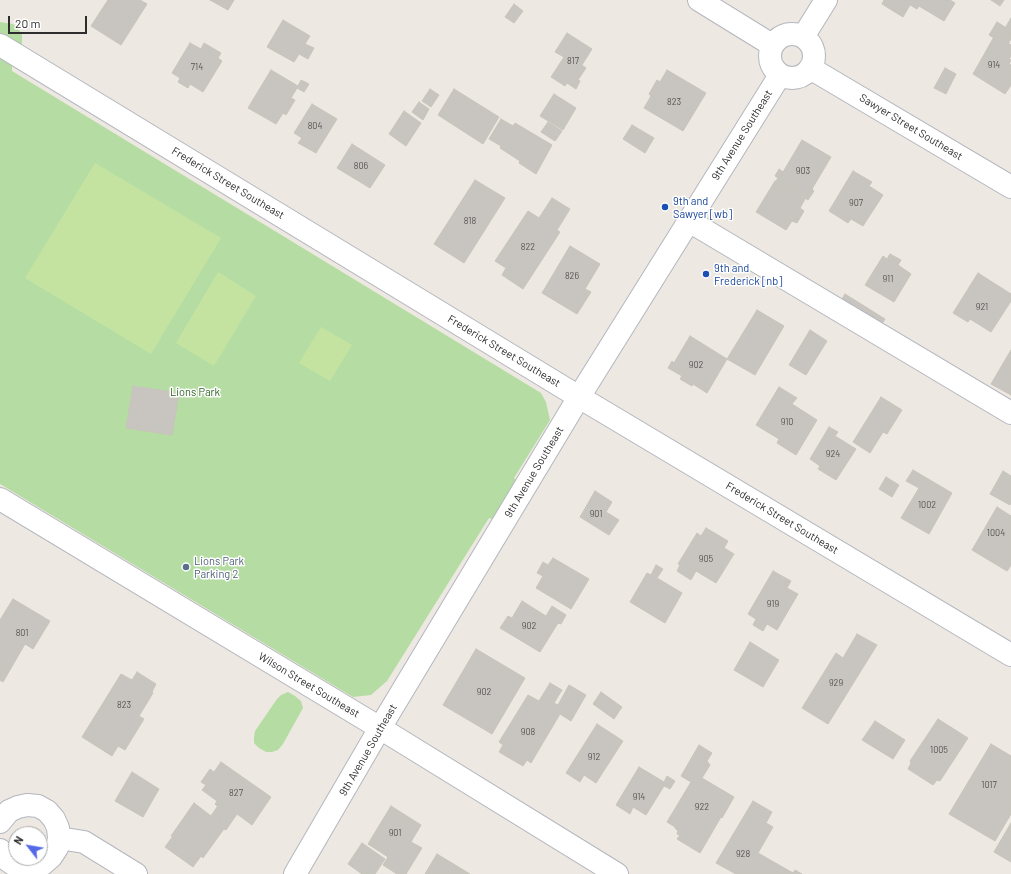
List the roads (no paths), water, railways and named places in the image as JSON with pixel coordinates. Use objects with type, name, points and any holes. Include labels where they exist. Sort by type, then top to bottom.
[{"type":"street","points":[[699,0],[772,45]]},
{"type":"street","points":[[803,37],[826,0]]},
{"type":"street","points":[[791,34],[803,37],[810,43],[813,49],[813,64],[803,75],[796,78],[789,78],[780,75],[772,66],[770,59],[772,45],[777,39],[784,35],[791,34]]},
{"type":"street","name":"Frederick Street Southeast","points":[[0,44],[579,397],[1011,655]]},
{"type":"street","name":"Sawyer Street Southeast","points":[[810,68],[1011,187]]},
{"type":"street","name":"9th Avenue Southeast","points":[[295,874],[380,728],[579,397],[780,75]]},
{"type":"street","points":[[688,221],[1011,413]]},
{"type":"street","name":"Wilson Street Southeast","points":[[0,498],[380,728],[617,874]]},
{"type":"street","points":[[0,822],[8,811],[27,805],[38,806],[47,811],[54,819],[58,828],[59,838],[57,848],[51,857],[43,864],[33,867],[22,867],[13,864],[4,858],[0,850]]},
{"type":"street","points":[[59,838],[84,842],[136,874]]},
{"type":"place","name":"9th and Sawyer [wb]","points":[[665,207]]},
{"type":"place","name":"9th and Frederick [nb]","points":[[706,274]]},
{"type":"place","name":"Lions Park Parking 2","points":[[186,567]]},
{"type":"park label","name":"Lions Park","points":[[195,392]]}]
